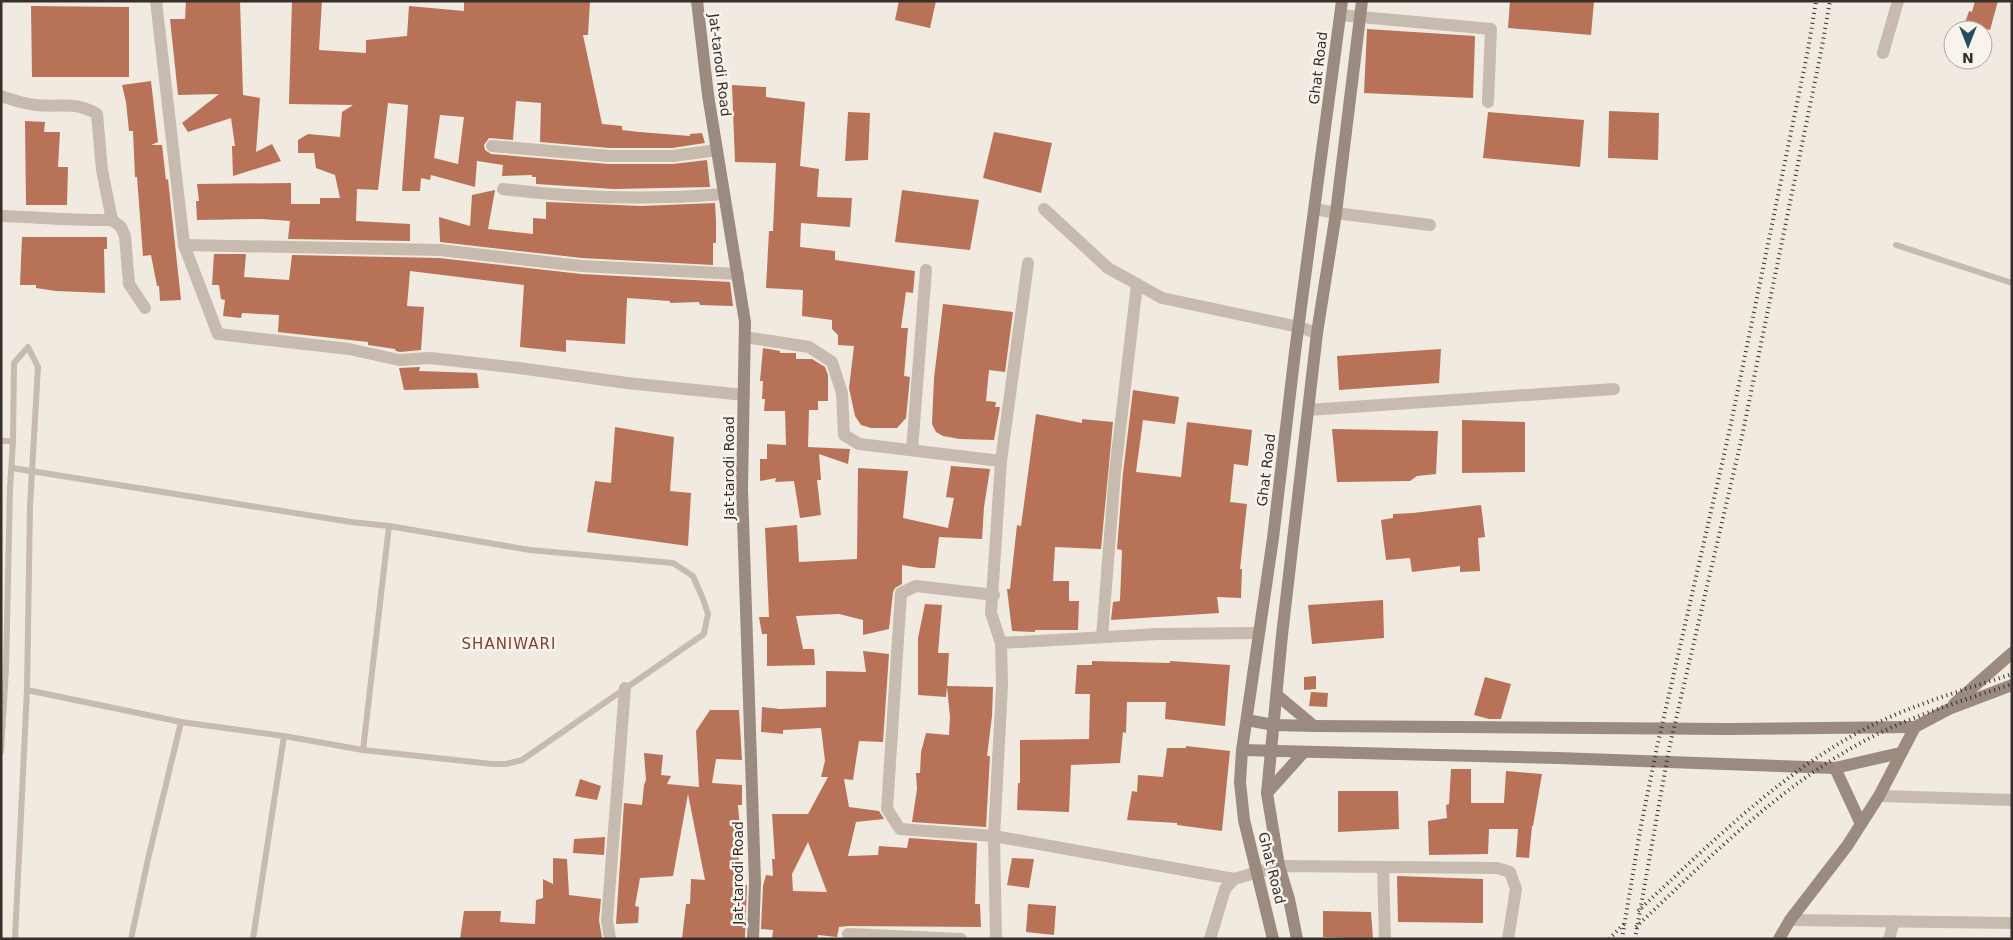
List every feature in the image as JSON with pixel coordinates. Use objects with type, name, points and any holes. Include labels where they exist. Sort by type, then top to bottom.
[{"type":"main road","name":"Jat-tarodi Road","points":[[698,1],[708,95],[746,322],[742,489],[754,882],[753,939]]},
{"type":"main road","name":"Ghat Road","points":[[1273,939],[1244,820],[1240,782],[1242,750],[1273,538],[1342,1]]},
{"type":"main road","name":"Ghat Road","points":[[1296,939],[1289,899],[1279,866],[1267,793],[1282,635],[1317,333],[1336,213],[1362,1]]},
{"type":"main road","points":[[1949,709],[2012,653]]},
{"type":"main road","points":[[1247,720],[1274,725],[1314,726],[1718,729],[1916,727],[1949,709],[2012,685]]},
{"type":"main road","points":[[1277,695],[1314,726]]},
{"type":"main road","points":[[1779,939],[1790,920],[1848,846],[1879,796],[1900,753],[1916,727]]},
{"type":"main road","points":[[1242,750],[1558,758],[1835,768],[1900,753]]},
{"type":"main road","points":[[1267,793],[1303,753]]},
{"type":"main road","points":[[1835,768],[1861,824]]},
{"type":"street","points":[[156,1],[184,245],[218,334],[349,350],[399,360],[430,358],[627,383],[744,395]]},
{"type":"street","points":[[1883,53],[1898,1]]},
{"type":"street","points":[[1340,15],[1491,29],[1488,102]]},
{"type":"street","points":[[1,96],[37,105],[60,106],[70,104],[84,107],[97,114],[102,170],[112,220]]},
{"type":"street","points":[[492,146],[609,156],[673,156],[717,150]]},
{"type":"street","points":[[502,189],[544,194],[660,197],[724,194]]},
{"type":"street","points":[[1044,209],[1108,268],[1162,298],[1299,327],[1317,333]]},
{"type":"street","points":[[1315,209],[1430,225]]},
{"type":"street","points":[[1,216],[112,220],[121,227],[124,236],[129,284],[145,308]]},
{"type":"street","points":[[184,245],[440,250],[581,266],[738,274]]},
{"type":"street","points":[[996,939],[994,836],[1002,686],[1001,642],[991,613],[994,595],[1001,462],[1028,263]]},
{"type":"street","points":[[912,450],[926,270]]},
{"type":"street","points":[[1102,637],[1115,472],[1137,284]]},
{"type":"street","points":[[745,337],[809,347],[832,362],[842,393],[844,435],[859,444],[1001,462]]},
{"type":"street","points":[[1308,410],[1614,389]]},
{"type":"street","points":[[994,595],[916,586],[902,593],[887,808],[900,829],[994,836],[1234,879],[1279,866],[1497,868],[1510,872],[1516,889],[1508,939]]},
{"type":"street","points":[[1001,642],[1258,633]]},
{"type":"street","points":[[610,939],[607,920],[625,688]]},
{"type":"street","points":[[1879,796],[2012,800]]},
{"type":"street","points":[[1383,867],[1385,939]]},
{"type":"street","points":[[1210,939],[1225,889],[1234,879]]},
{"type":"street","points":[[1790,920],[2012,923]]},
{"type":"street","points":[[1890,939],[1894,921]]},
{"type":"street","points":[[848,934],[961,939]]},
{"type":"lane","points":[[1896,245],[2012,283]]},
{"type":"lane","points":[[1,751],[13,441],[14,364],[28,347],[38,367],[32,472],[27,690],[14,939]]},
{"type":"lane","points":[[1,441],[13,441]]},
{"type":"lane","points":[[12,468],[351,522],[389,526],[530,550],[673,563],[693,576],[708,614],[704,634],[522,760],[506,764],[363,750],[284,736],[181,722],[27,690]]},
{"type":"lane","points":[[363,750],[389,526]]},
{"type":"lane","points":[[131,939],[181,722]]},
{"type":"lane","points":[[253,939],[284,736]]},
{"type":"building","points":[[186,1],[240,1],[243,95],[260,98],[256,152],[272,144],[281,161],[233,176],[232,146],[235,146],[231,118],[188,132],[182,123],[219,94],[178,95],[170,19],[185,19]]},
{"type":"building","points":[[292,1],[322,1],[319,50],[366,53],[366,40],[407,36],[409,6],[464,11],[464,1],[590,1],[588,35],[583,35],[602,124],[622,126],[622,130],[639,132],[690,136],[690,134],[702,133],[705,143],[672,148],[609,148],[540,142],[541,103],[516,101],[513,140],[489,138],[484,145],[485,150],[491,154],[608,164],[673,164],[707,160],[710,187],[614,189],[536,184],[536,177],[532,177],[532,175],[502,176],[503,165],[477,161],[475,187],[431,175],[430,180],[421,178],[420,191],[402,191],[408,105],[388,103],[378,190],[357,189],[356,221],[410,224],[410,241],[288,239],[290,221],[261,219],[197,220],[196,201],[199,201],[197,184],[291,183],[291,204],[320,204],[320,198],[340,198],[335,175],[316,168],[314,153],[298,153],[298,140],[308,134],[340,137],[342,112],[353,105],[289,104]],"holes":[[[440,115],[464,117],[458,164],[434,158]]]},
{"type":"building","points":[[899,1],[936,1],[930,28],[895,20]]},
{"type":"building","points":[[1510,1],[1594,1],[1591,35],[1508,28]]},
{"type":"building","points":[[1975,1],[1998,1],[1993,20],[1966,20],[1969,11],[1972,12]]},
{"type":"building","points":[[31,6],[129,7],[129,77],[32,77]]},
{"type":"building","points":[[1367,29],[1475,36],[1473,98],[1364,93]]},
{"type":"building","points":[[151,81],[158,142],[151,145],[162,145],[166,180],[168,179],[181,300],[160,301],[159,286],[157,286],[151,255],[143,256],[137,177],[135,177],[133,131],[129,131],[122,85]]},
{"type":"building","points":[[732,85],[766,87],[766,97],[805,102],[800,166],[819,169],[817,197],[852,198],[850,227],[801,223],[800,247],[835,251],[835,260],[915,271],[913,293],[906,292],[901,328],[908,328],[904,376],[910,377],[906,418],[897,428],[871,428],[861,425],[855,416],[849,388],[854,346],[838,345],[838,335],[832,329],[832,320],[802,316],[803,290],[766,288],[769,231],[773,231],[776,163],[735,162]]},
{"type":"building","points":[[1609,111],[1659,113],[1658,160],[1608,158]]},
{"type":"building","points":[[848,112],[870,113],[868,160],[845,161]]},
{"type":"building","points":[[1488,112],[1584,120],[1580,167],[1483,158]]},
{"type":"building","points":[[25,121],[45,122],[44,132],[60,132],[58,167],[68,167],[67,205],[26,205]]},
{"type":"building","points":[[994,132],[1052,143],[1041,193],[983,178]]},
{"type":"building","points":[[495,190],[488,229],[533,234],[533,218],[546,219],[546,202],[641,206],[715,203],[716,243],[713,243],[713,265],[582,258],[440,242],[439,217],[470,226],[472,195]]},
{"type":"building","points":[[902,190],[979,200],[970,250],[895,242]]},
{"type":"building","points":[[22,237],[107,237],[107,249],[104,249],[105,293],[56,291],[36,288],[36,285],[20,285]]},
{"type":"building","points":[[214,254],[246,254],[244,277],[289,280],[292,255],[439,258],[581,274],[730,282],[733,306],[700,305],[699,302],[670,303],[670,301],[627,298],[625,344],[566,340],[566,352],[520,347],[524,285],[410,271],[407,306],[424,307],[421,350],[400,352],[395,349],[368,345],[368,342],[278,332],[279,315],[242,313],[241,318],[223,316],[225,300],[221,299],[219,285],[212,285]]},
{"type":"building","points":[[943,304],[1013,312],[1005,372],[989,370],[986,401],[996,402],[995,407],[1000,407],[994,440],[960,439],[943,436],[936,432],[932,424],[934,378]]},
{"type":"building","points":[[763,348],[780,351],[780,353],[796,353],[796,359],[812,359],[825,367],[828,375],[828,401],[818,401],[818,410],[809,410],[808,447],[850,449],[848,464],[819,454],[821,480],[817,480],[821,515],[800,518],[794,481],[775,482],[776,478],[760,481],[760,459],[767,459],[767,444],[786,445],[785,411],[764,411],[765,399],[762,399],[763,381],[760,381]]},
{"type":"building","points":[[1441,349],[1439,383],[1339,390],[1337,356]]},
{"type":"building","points":[[420,367],[419,371],[477,373],[479,388],[404,390],[399,368]]},
{"type":"building","points":[[1133,390],[1179,397],[1175,424],[1143,420],[1136,472],[1181,477],[1187,422],[1252,430],[1248,466],[1234,464],[1230,502],[1247,504],[1240,569],[1242,569],[1241,598],[1217,597],[1219,613],[1111,620],[1113,602],[1120,601],[1122,550],[1117,549],[1123,473]]},
{"type":"building","points":[[1036,414],[1082,423],[1082,419],[1113,422],[1101,549],[1055,547],[1053,581],[1069,581],[1069,601],[1079,601],[1078,630],[1012,631],[1007,589],[1010,589],[1017,525],[1021,526]]},
{"type":"building","points":[[1462,420],[1525,422],[1525,472],[1462,473]]},
{"type":"building","points":[[615,427],[674,437],[670,491],[691,493],[688,546],[587,532],[595,481],[611,483]]},
{"type":"building","points":[[1332,429],[1438,431],[1436,474],[1417,476],[1410,481],[1337,482]]},
{"type":"building","points":[[951,466],[990,469],[984,507],[982,539],[939,537],[935,568],[902,565],[902,584],[895,588],[893,592],[889,629],[863,635],[863,620],[839,614],[796,616],[803,649],[814,649],[815,665],[767,666],[767,634],[762,634],[759,617],[769,617],[765,528],[797,525],[799,562],[857,559],[858,468],[908,471],[903,518],[948,528],[954,498],[946,497]]},
{"type":"building","points":[[1481,505],[1485,537],[1478,538],[1480,571],[1460,572],[1460,566],[1412,572],[1410,558],[1386,560],[1381,520],[1393,518],[1393,514]]},
{"type":"building","points":[[1383,600],[1384,638],[1312,644],[1308,605]]},
{"type":"building","points":[[925,604],[942,605],[938,653],[949,653],[947,686],[993,687],[992,716],[987,756],[990,756],[986,827],[912,822],[917,789],[916,773],[920,773],[921,752],[926,733],[949,735],[950,717],[947,687],[946,697],[918,695],[918,638]]},
{"type":"building","points":[[863,651],[889,654],[883,742],[859,741],[853,780],[844,779],[849,807],[879,811],[884,819],[856,822],[848,856],[878,855],[879,846],[907,848],[909,838],[977,843],[975,904],[980,904],[981,927],[848,926],[839,927],[837,937],[818,935],[817,939],[772,939],[773,930],[761,929],[763,886],[766,875],[773,876],[772,859],[775,859],[772,814],[808,814],[828,777],[821,777],[825,761],[821,728],[783,730],[783,734],[761,732],[762,707],[780,709],[826,707],[826,671],[866,672]],"holes":[[[808,842],[827,892],[793,891],[792,874]]]},
{"type":"building","points":[[1092,661],[1170,663],[1170,661],[1230,665],[1225,726],[1165,719],[1166,702],[1127,702],[1126,733],[1123,732],[1120,763],[1071,765],[1069,812],[1017,810],[1018,783],[1020,783],[1020,740],[1089,739],[1090,694],[1075,694],[1077,665],[1092,665]]},
{"type":"building","points":[[1316,676],[1316,689],[1304,690],[1304,677]]},
{"type":"building","points":[[1485,677],[1511,684],[1501,719],[1489,719],[1474,715]]},
{"type":"building","points":[[1311,692],[1328,693],[1327,707],[1309,706]]},
{"type":"building","points":[[710,710],[739,710],[742,760],[716,759],[712,783],[742,785],[742,805],[738,805],[741,841],[738,866],[741,866],[740,884],[747,885],[745,939],[682,939],[686,904],[690,904],[691,879],[705,880],[688,794],[673,876],[640,878],[635,906],[639,907],[638,923],[616,924],[624,803],[642,805],[646,780],[644,753],[663,755],[661,775],[671,776],[667,784],[699,787],[696,731]]},
{"type":"building","points":[[1186,746],[1230,751],[1222,831],[1177,825],[1177,823],[1127,820],[1132,791],[1137,792],[1138,775],[1163,777],[1167,748],[1186,748]]},
{"type":"building","points":[[1451,769],[1471,769],[1471,803],[1504,803],[1506,771],[1542,774],[1532,826],[1529,858],[1516,857],[1518,829],[1489,829],[1488,854],[1429,855],[1428,821],[1447,818],[1446,805],[1449,804]]},
{"type":"building","points":[[580,779],[601,786],[597,800],[575,796]]},
{"type":"building","points":[[1338,791],[1398,791],[1399,829],[1338,832]]},
{"type":"building","points":[[605,837],[604,855],[573,853],[574,839]]},
{"type":"building","points":[[553,858],[567,859],[569,895],[601,899],[599,920],[602,938],[460,939],[464,911],[501,911],[500,922],[535,924],[536,900],[543,898],[543,879],[553,884]]},
{"type":"building","points":[[1012,858],[1034,859],[1029,888],[1007,885]]},
{"type":"building","points":[[1397,876],[1483,879],[1483,923],[1398,922]]},
{"type":"building","points":[[1028,904],[1056,906],[1054,935],[1026,932]]},
{"type":"building","points":[[1323,911],[1371,912],[1373,939],[1323,937]]},
{"type":"railway","points":[[1622,939],[1640,831],[1657,747],[1729,433],[1808,50],[1816,1]]},
{"type":"railway","points":[[1635,939],[1669,749],[1741,441],[1830,1]]},
{"type":"railway","points":[[1638,911],[1716,838],[1770,792],[1828,750],[1896,714],[2012,674]]},
{"type":"railway","points":[[1636,927],[1744,826],[1802,780],[1832,760],[1864,741],[1900,724],[1936,709],[2012,684]]},
{"type":"railway","points":[[1609,939],[1625,923]]},
{"type":"district","name":"SHANIWARI","points":[[509,644]]}]
